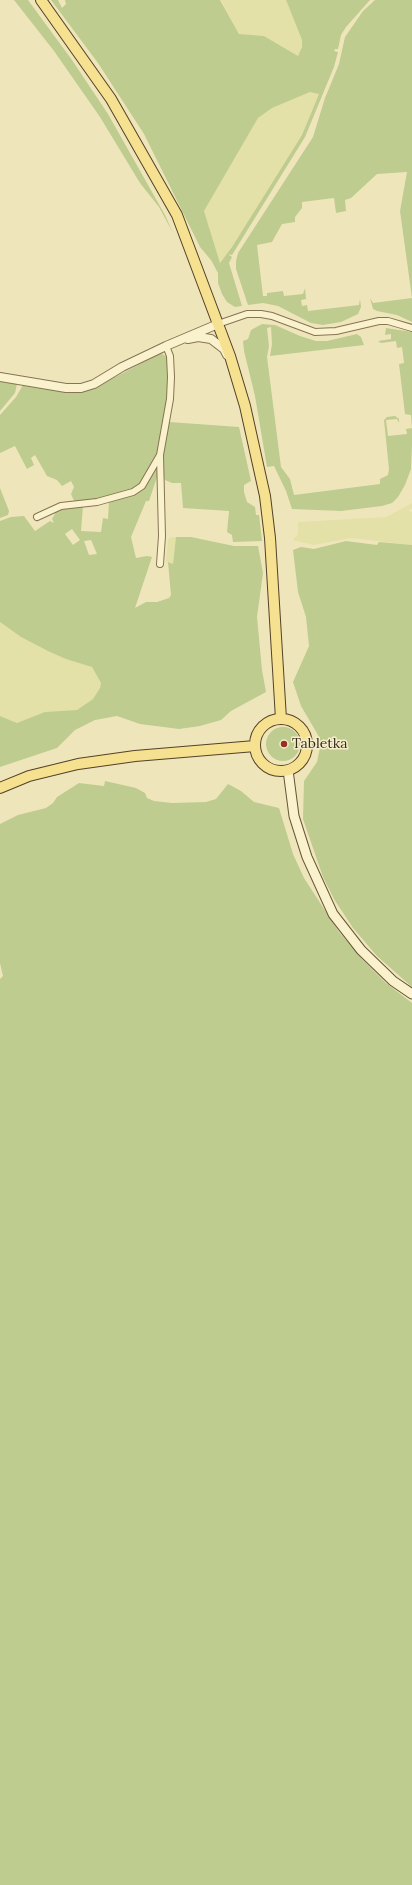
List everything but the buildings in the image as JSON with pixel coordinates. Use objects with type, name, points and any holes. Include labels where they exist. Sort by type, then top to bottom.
[{"type":"main road","points":[[41,0],[111,99],[177,215],[218,324],[237,381],[265,496],[270,538],[281,719]]},
{"type":"main road","points":[[281,719],[297,724],[306,738],[306,754],[302,761],[288,770],[272,770],[260,761],[255,746],[256,737],[266,724],[281,719]]},
{"type":"main road","points":[[0,788],[29,776],[78,764],[135,756],[255,746]]},
{"type":"main road","points":[[288,770],[294,816],[307,857],[333,914],[361,950],[393,981],[412,994]]},
{"type":"street","points":[[0,378],[66,388],[81,388],[94,384],[122,367],[177,340],[247,314],[272,316],[314,332],[336,331],[379,321],[388,321],[412,328]]},
{"type":"street","points":[[177,340],[198,337],[215,341],[227,354],[237,381]]},
{"type":"street","points":[[160,564],[162,536],[160,455],[171,384],[170,356],[166,346]]},
{"type":"street","points":[[38,517],[61,506],[98,502],[133,492],[142,486],[160,455]]},
{"type":"shaded area","points":[[221,0],[286,0],[302,40],[302,47],[298,56],[264,36],[239,34]]},
{"type":"shaded area","points":[[310,92],[319,94],[302,135],[232,247],[220,263],[204,211],[258,118],[272,108]]},
{"type":"shaded area","points":[[412,503],[412,509],[408,510],[412,512],[412,545],[351,538],[314,545],[293,540],[298,534],[298,522],[386,517]]},
{"type":"shaded area","points":[[171,537],[176,537],[173,565],[166,562],[168,539]]},
{"type":"shaded area","points":[[0,622],[21,637],[92,667],[101,683],[100,688],[93,699],[77,710],[17,723],[0,716]]},
{"type":"green space","points":[[14,0],[28,0],[72,60],[108,114],[165,215],[173,233],[159,207],[140,183],[100,117],[54,51]]},
{"type":"green space","points":[[51,0],[58,0],[62,8],[66,4],[65,0],[220,0],[239,34],[264,36],[298,56],[302,47],[302,40],[286,0],[370,0],[346,27],[341,35],[338,49],[335,49],[334,51],[338,52],[334,67],[305,137],[232,255],[228,254],[232,257],[229,263],[242,306],[235,307],[227,302],[222,294],[218,283],[218,273],[211,260],[200,247],[144,134],[98,63]],"holes":[[[310,92],[319,94],[302,135],[232,247],[220,263],[204,211],[258,118],[272,108]]]},
{"type":"green space","points":[[375,0],[412,0],[412,298],[400,211],[407,172],[377,174],[351,198],[345,200],[346,211],[336,213],[334,198],[302,202],[302,208],[295,217],[295,222],[282,224],[272,242],[257,245],[263,296],[267,296],[267,293],[283,291],[284,296],[303,294],[305,288],[306,299],[301,300],[302,306],[307,305],[308,311],[359,305],[360,299],[361,307],[358,314],[341,322],[323,325],[311,323],[278,306],[263,303],[248,305],[236,269],[238,253],[313,137],[325,98],[339,64],[345,37],[363,11]]},
{"type":"green space","points":[[370,298],[373,303],[412,298],[412,322],[397,315],[373,309]]},
{"type":"green space","points":[[262,324],[275,325],[316,341],[327,341],[357,334],[361,337],[364,345],[270,356],[272,344],[271,327],[267,328],[269,346],[267,357],[281,467],[290,479],[294,495],[380,484],[380,479],[388,475],[389,469],[384,420],[387,417],[395,416],[399,419],[399,423],[397,419],[386,420],[388,436],[407,434],[406,429],[412,428],[412,444],[411,469],[405,485],[398,497],[392,503],[382,506],[341,511],[292,509],[286,491],[274,466],[267,467],[255,396],[244,351],[243,341],[248,339],[251,330]]},
{"type":"green space","points":[[386,328],[412,332],[412,428],[411,415],[405,414],[399,364],[404,363],[402,347],[397,348],[396,341],[381,343],[378,341],[391,339],[391,334],[385,335]]},
{"type":"green space","points":[[161,353],[168,358],[169,380],[160,449],[139,486],[112,498],[75,503],[71,494],[74,487],[71,481],[62,486],[57,480],[47,476],[35,455],[31,458],[34,465],[27,469],[15,446],[0,453],[0,415],[16,397],[23,385],[48,388],[100,385]]},
{"type":"green space","points":[[0,380],[17,384],[15,393],[0,411]]},
{"type":"green space","points":[[169,422],[239,427],[251,481],[244,485],[244,492],[247,502],[255,507],[256,515],[259,515],[262,541],[233,542],[232,535],[227,532],[229,511],[183,508],[181,483],[172,483],[165,480],[163,473],[163,454]]},
{"type":"green space","points":[[154,466],[158,468],[157,477],[149,501],[146,501],[131,537],[136,558],[147,556],[152,557],[135,608],[146,602],[157,602],[169,598],[171,595],[168,562],[173,564],[176,537],[191,537],[234,546],[258,546],[263,573],[257,617],[262,670],[266,692],[231,711],[221,720],[200,726],[179,729],[140,724],[117,716],[95,720],[75,730],[57,748],[0,767],[0,716],[17,723],[45,712],[77,710],[93,699],[100,688],[101,683],[92,667],[66,659],[48,651],[21,637],[0,622],[0,521],[11,517],[24,516],[35,531],[50,521],[54,523],[52,519],[56,512],[70,507],[83,506],[81,531],[101,532],[103,518],[108,519],[109,501],[134,494]],"holes":[[[72,529],[80,540],[73,545],[65,534]],[[91,540],[97,554],[89,555],[84,541]]]},
{"type":"green space","points":[[0,488],[9,511],[8,515],[0,518]]},
{"type":"green space","points":[[346,541],[377,545],[379,542],[412,545],[412,987],[377,956],[353,928],[334,899],[323,877],[303,819],[304,781],[317,762],[320,747],[318,735],[301,706],[293,682],[309,646],[306,617],[298,592],[293,550],[301,547],[314,549]]},
{"type":"green space","points":[[280,727],[286,727],[295,732],[299,738],[299,750],[295,756],[286,761],[280,761],[271,756],[266,747],[266,741],[271,732]]},
{"type":"green space","points":[[105,781],[136,788],[145,793],[147,798],[154,801],[172,803],[206,802],[216,799],[228,784],[241,791],[254,802],[279,808],[293,854],[304,878],[339,932],[363,960],[386,983],[412,1003],[412,1885],[0,1885],[0,979],[3,976],[0,963],[0,824],[18,815],[46,808],[53,803],[57,797],[79,783],[104,786]]},
{"type":"place","name":"Tabletka","points":[[284,744]]}]
